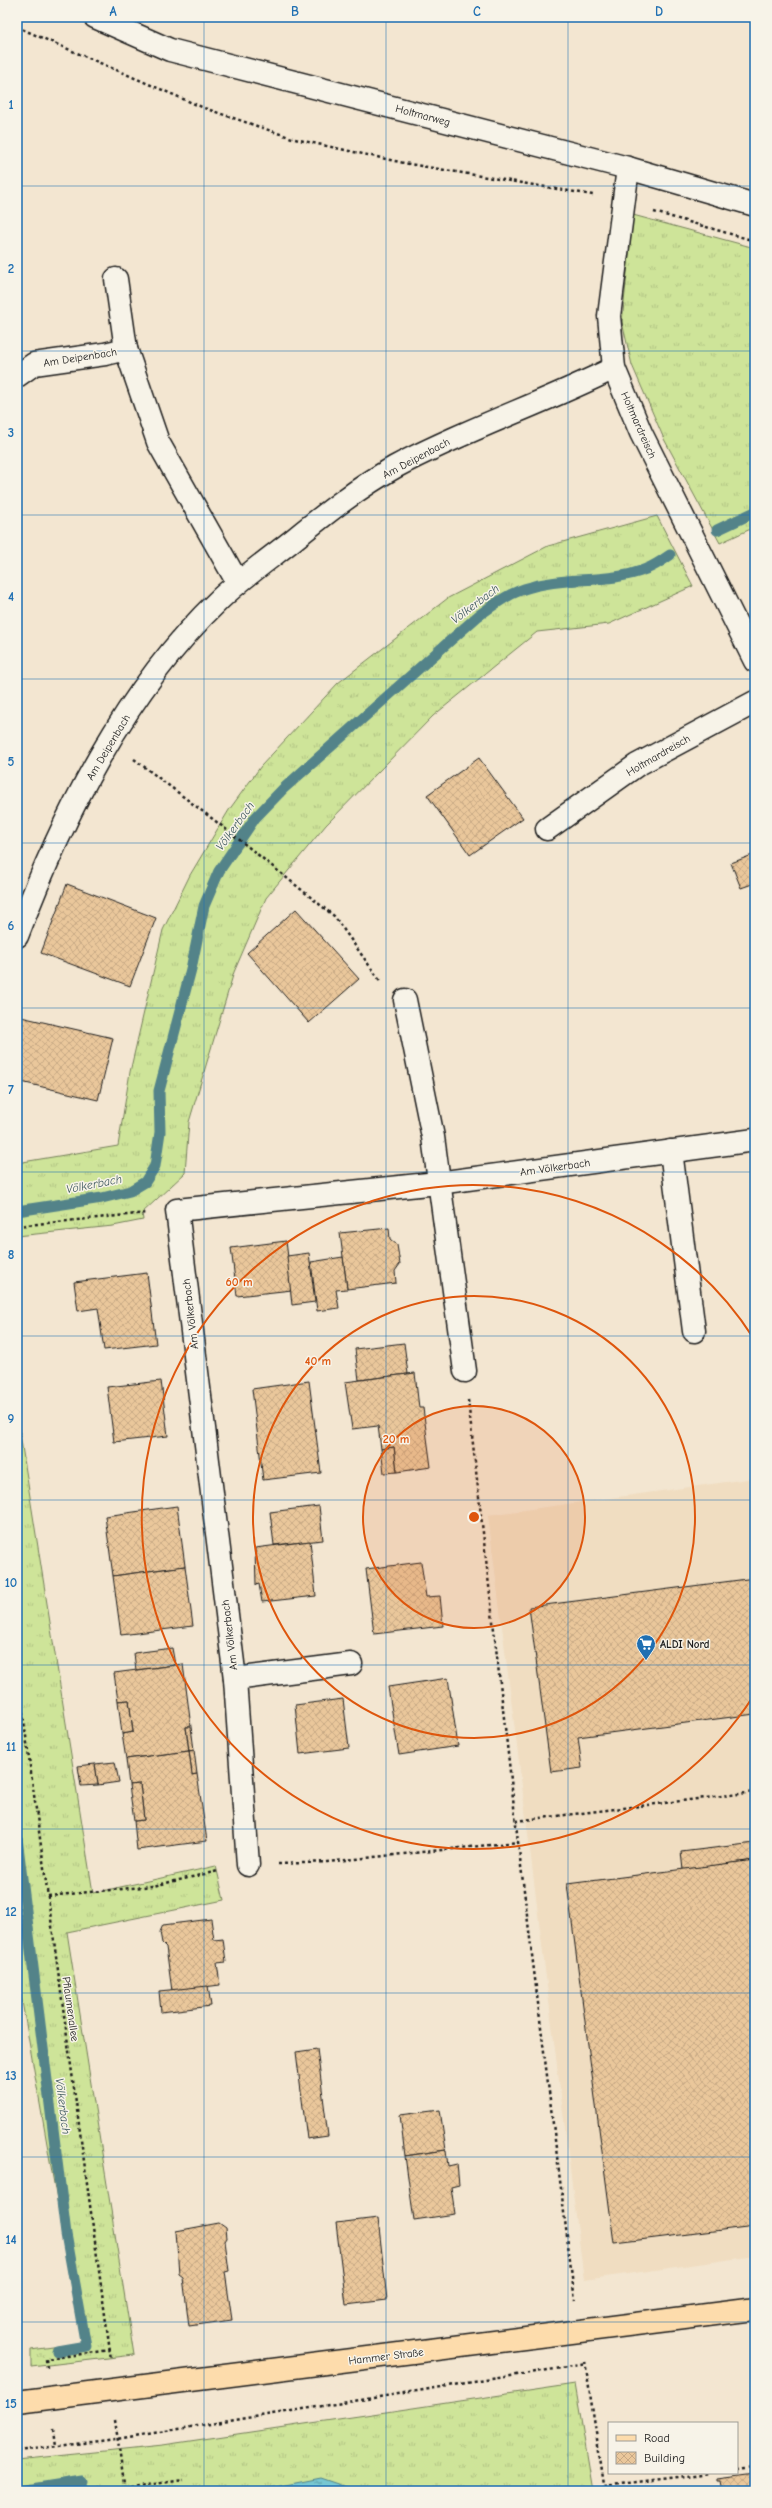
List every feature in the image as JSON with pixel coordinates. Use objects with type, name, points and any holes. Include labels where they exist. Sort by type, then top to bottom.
[{"type":"main road","name":"Hammer Straße","points":[[17,2402],[755,2309]]},
{"type":"street","name":"Holtmarweg","points":[[95,17],[170,50],[628,168],[755,205]]},
{"type":"street","name":"Holtmardreisch","points":[[628,168],[622,203],[609,316],[614,368],[641,433],[755,661]]},
{"type":"street","name":"Am Deipenbach","points":[[116,279],[126,349],[158,442],[238,583]]},
{"type":"street","name":"Am Deipenbach","points":[[23,366],[105,354],[126,349]]},
{"type":"street","name":"Am Deipenbach","points":[[17,936],[44,866],[110,741],[163,662],[219,600],[238,583],[325,514],[392,468],[461,434],[572,389],[614,368]]},
{"type":"street","name":"Holtmardreisch","points":[[547,829],[637,765],[755,702]]},
{"type":"street","points":[[405,1000],[432,1137],[464,1371]]},
{"type":"street","name":"Am Völkerbach","points":[[248,1865],[235,1679],[177,1210],[438,1183],[755,1140]]},
{"type":"street","points":[[671,1151],[694,1331]]},
{"type":"street","name":"Am Völkerbach","points":[[235,1679],[351,1664]]},
{"type":"path","points":[[17,27],[204,108],[280,134],[404,163],[589,194],[755,241]]},
{"type":"path","points":[[110,741],[231,833],[334,916],[390,994],[405,1000]]},
{"type":"path","points":[[17,1226],[177,1210]]},
{"type":"path","points":[[464,1371],[518,1842],[572,2282],[586,2364],[604,2491]]},
{"type":"path","name":"Pflaumenallee","points":[[17,1670],[110,2350]]},
{"type":"path","points":[[516,1821],[755,1792]]},
{"type":"path","points":[[48,1896],[153,1886],[248,1865],[327,1862],[518,1842]]},
{"type":"path","points":[[17,2451],[116,2439],[586,2364]]},
{"type":"path","points":[[116,2439],[124,2490],[184,2480]]},
{"type":"path","points":[[738,2470],[755,2468]]},
{"type":"path","points":[[604,2486],[703,2474]]},
{"type":"shaded area","points":[[755,1478],[755,2256],[584,2280],[488,1515]]},
{"type":"green space","points":[[633,215],[755,248],[755,527],[720,543],[664,439],[632,365],[622,322]]},
{"type":"green space","points":[[657,516],[693,586],[609,624],[537,632],[433,716],[326,825],[266,898],[234,972],[189,1122],[185,1173],[142,1213],[143,1220],[113,1226],[17,1236],[17,1163],[118,1146],[130,1072],[163,930],[190,875],[229,810],[261,766],[338,683],[448,598],[548,546]]},
{"type":"green space","points":[[17,1415],[93,1893],[216,1866],[224,1900],[67,1932],[134,2355],[31,2367],[31,2350],[82,2343],[17,1973]]},
{"type":"green space","points":[[575,2384],[593,2491],[17,2491],[17,2460],[163,2445]]},
{"type":"water","points":[[321,2478],[359,2491],[263,2491],[270,2488]]},
{"type":"building","points":[[479,758],[523,818],[470,855],[427,795]]},
{"type":"building","points":[[755,854],[755,883],[741,888],[731,863]]},
{"type":"building","points":[[67,884],[156,918],[130,986],[41,953]]},
{"type":"building","points":[[296,909],[359,979],[309,1023],[247,953]]},
{"type":"building","points":[[21,1017],[113,1038],[98,1100],[17,1081],[17,1036]]},
{"type":"building","points":[[389,1228],[390,1239],[397,1245],[400,1264],[395,1271],[396,1283],[347,1289],[340,1233]]},
{"type":"building","points":[[286,1241],[292,1290],[237,1296],[231,1248]]},
{"type":"building","points":[[309,1253],[315,1302],[292,1305],[287,1256]]},
{"type":"building","points":[[343,1257],[347,1289],[336,1290],[339,1308],[317,1311],[311,1262]]},
{"type":"building","points":[[147,1273],[156,1344],[104,1350],[98,1308],[78,1311],[74,1282]]},
{"type":"building","points":[[404,1343],[408,1374],[359,1380],[355,1349]]},
{"type":"building","points":[[415,1373],[419,1408],[423,1408],[431,1467],[397,1472],[394,1447],[381,1449],[378,1426],[352,1429],[345,1382]]},
{"type":"building","points":[[161,1381],[168,1436],[114,1442],[107,1387]]},
{"type":"building","points":[[309,1381],[321,1473],[263,1480],[252,1389]]},
{"type":"building","points":[[394,1447],[397,1472],[384,1473],[381,1449]]},
{"type":"building","points":[[177,1506],[185,1566],[113,1576],[105,1516]]},
{"type":"building","points":[[319,1506],[323,1540],[274,1545],[270,1512]]},
{"type":"building","points":[[310,1541],[316,1596],[262,1602],[259,1584],[256,1585],[255,1548]]},
{"type":"building","points":[[421,1562],[426,1597],[440,1596],[443,1626],[374,1634],[366,1569]]},
{"type":"building","points":[[185,1566],[193,1626],[121,1635],[113,1576]]},
{"type":"building","name":"ALDI Nord","points":[[755,1578],[755,1714],[578,1737],[582,1768],[551,1772],[529,1607]]},
{"type":"building","points":[[172,1648],[175,1665],[136,1670],[134,1653]]},
{"type":"building","points":[[183,1664],[191,1727],[186,1727],[189,1751],[126,1759],[122,1734],[133,1732],[129,1700],[118,1701],[114,1673]]},
{"type":"building","points":[[448,1678],[458,1746],[399,1755],[388,1687]]},
{"type":"building","points":[[343,1699],[349,1748],[300,1754],[295,1705]]},
{"type":"building","points":[[129,1700],[133,1732],[122,1734],[118,1701]]},
{"type":"building","points":[[186,1727],[191,1727],[194,1750],[189,1751]]},
{"type":"building","points":[[194,1750],[197,1774],[192,1775],[189,1751]]},
{"type":"building","points":[[189,1751],[192,1775],[197,1774],[207,1841],[137,1850],[134,1821],[144,1820],[140,1784],[129,1785],[126,1759]]},
{"type":"building","points":[[115,1762],[119,1782],[98,1785],[95,1764]]},
{"type":"building","points":[[95,1764],[98,1785],[81,1786],[78,1766]]},
{"type":"building","points":[[140,1784],[144,1820],[134,1821],[129,1785]]},
{"type":"building","points":[[755,1843],[755,1860],[683,1870],[681,1852]]},
{"type":"building","points":[[755,1860],[755,2226],[614,2243],[567,1884]]},
{"type":"building","points":[[211,1919],[214,1940],[223,1939],[226,1962],[217,1963],[220,1985],[172,1991],[166,1947],[162,1943],[160,1932],[163,1925]]},
{"type":"building","points":[[208,1986],[211,2006],[161,2012],[159,1991]]},
{"type":"building","points":[[317,2049],[328,2136],[307,2139],[296,2052]]},
{"type":"building","points":[[440,2110],[446,2150],[405,2156],[400,2115]]},
{"type":"building","points":[[446,2150],[448,2166],[457,2164],[459,2185],[451,2187],[455,2214],[414,2220],[405,2156]]},
{"type":"building","points":[[378,2218],[387,2300],[346,2305],[336,2223]]},
{"type":"building","points":[[219,2223],[226,2228],[227,2238],[225,2241],[229,2271],[225,2272],[232,2320],[189,2326],[183,2277],[179,2274],[176,2231]]},
{"type":"building","points":[[755,2474],[755,2491],[722,2491],[720,2481],[717,2481],[717,2479]]},
{"type":"waterway","name":"Völkerbach","points":[[717,530],[755,512]]},
{"type":"waterway","name":"Völkerbach","points":[[17,1211],[102,1198],[130,1191],[145,1182],[155,1166],[160,1132],[159,1091],[191,969],[204,906],[219,871],[255,818],[283,789],[478,616],[503,599],[523,589],[545,584],[618,577],[632,574],[653,566],[670,555]]},
{"type":"waterway","name":"Völkerbach","points":[[17,1838],[66,2234],[86,2346],[57,2351]]},
{"type":"waterway","name":"Völkerbach","points":[[19,2491],[82,2481]]},
{"type":"place","name":"ALDI Nord","points":[[646,1661]]}]
